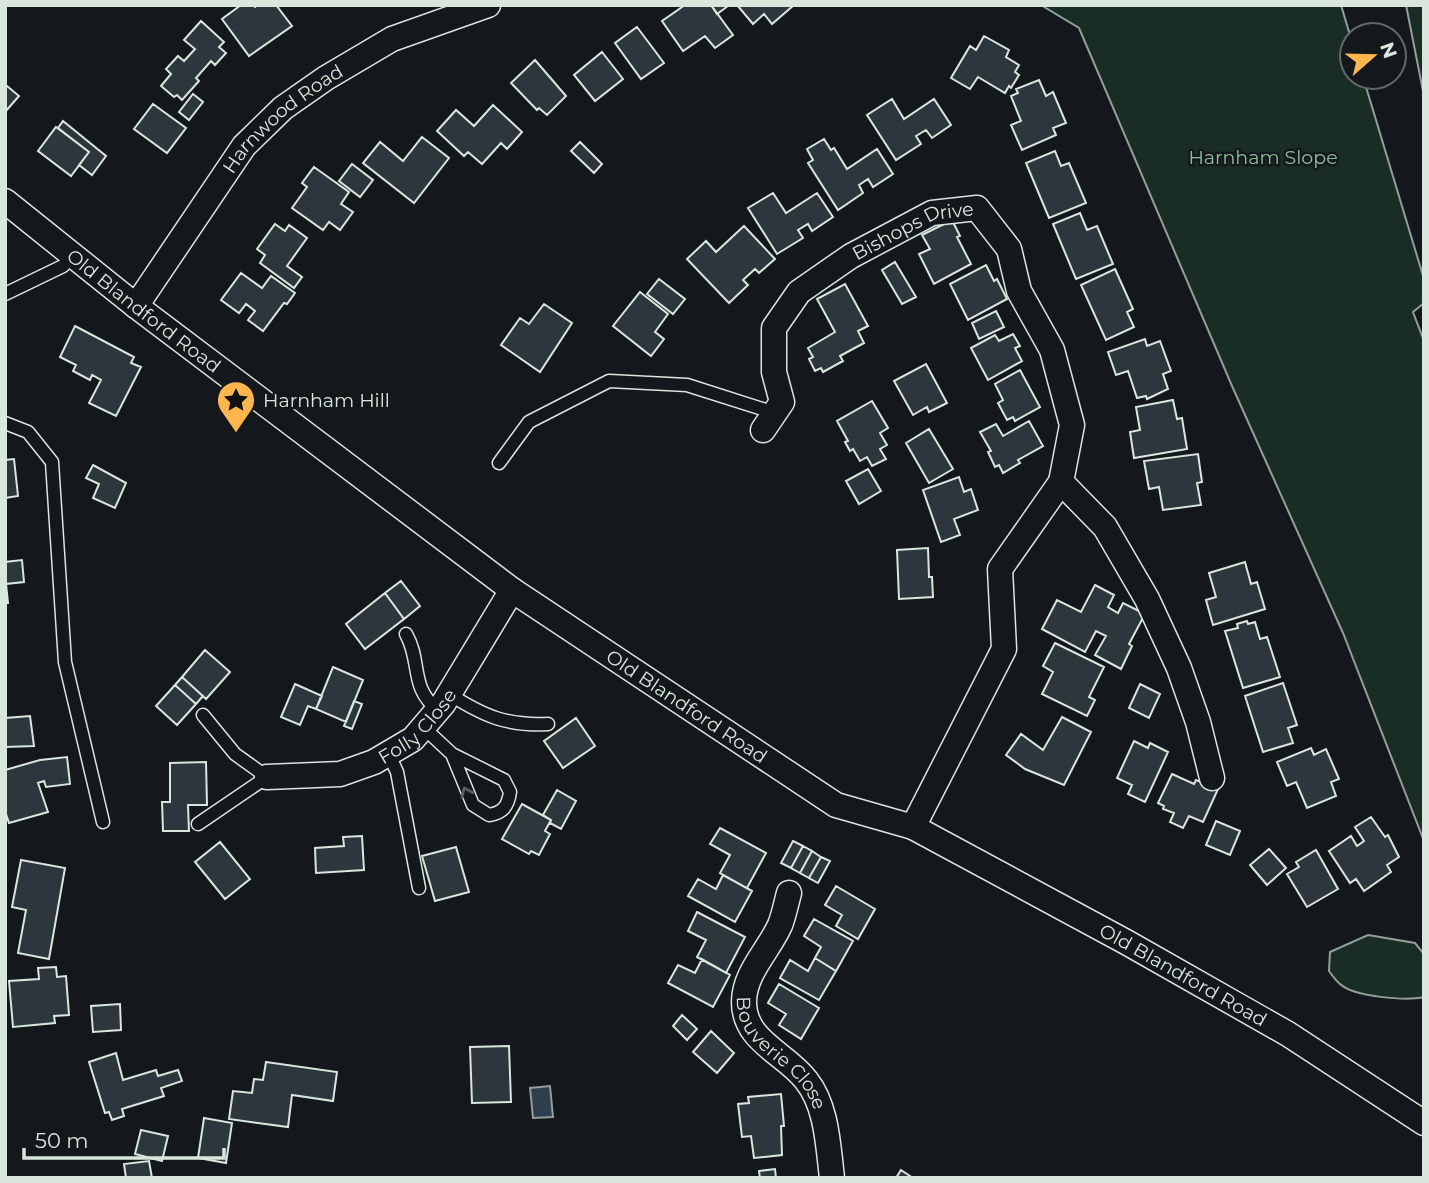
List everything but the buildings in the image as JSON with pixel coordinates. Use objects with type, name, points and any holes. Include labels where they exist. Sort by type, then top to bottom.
[{"type":"street","name":"Harnwood Road","points":[[136,306],[243,146],[283,108],[326,78],[392,39],[488,5]]},
{"type":"street","name":"Old Blandford Road","points":[[5,201],[136,306],[512,590],[836,806],[913,827],[1126,942],[1288,1034],[1424,1123]]},
{"type":"street","name":"Bishops Drive","points":[[769,421],[782,401],[774,372],[774,328],[799,292],[851,256],[932,213],[977,208],[1009,249],[1019,291],[1052,350],[1072,425],[1061,482],[1000,569],[1004,649],[913,827]]},
{"type":"street","points":[[1061,482],[1105,527],[1147,599],[1179,668],[1198,722],[1212,778]]},
{"type":"street","name":"Folly Close","points":[[267,777],[340,774],[389,755],[413,739],[437,711],[512,590]]},
{"type":"street","name":"Bouverie Close","points":[[789,893],[780,924],[746,986],[745,1014],[749,1026],[759,1039],[807,1080],[820,1105],[832,1178]]},
{"type":"lane","points":[[5,293],[63,266],[73,255]]},
{"type":"lane","points":[[499,463],[529,422],[609,381],[687,385],[769,421]]},
{"type":"lane","points":[[5,423],[29,432],[52,462],[65,662],[103,822]]},
{"type":"lane","points":[[406,634],[412,644],[421,691],[426,701],[437,711],[452,754],[473,805],[489,815],[501,812],[507,806],[510,792],[504,780],[452,754]]},
{"type":"lane","points":[[437,711],[477,712],[496,720],[523,725],[548,724]]},
{"type":"lane","points":[[198,824],[267,777],[235,754],[203,715]]},
{"type":"lane","points":[[389,755],[397,772],[419,888]]},
{"type":"green space","name":"Harnham Slope","points":[[1041,5],[1341,5],[1346,21],[1338,21],[1338,91],[1367,91],[1424,279],[1424,303],[1413,312],[1424,341],[1424,841],[1343,633],[1232,386],[1079,28]]},
{"type":"green space","points":[[1406,5],[1424,5],[1424,96]]},
{"type":"green space","points":[[1368,935],[1415,943],[1424,954],[1424,997],[1393,998],[1368,995],[1347,988],[1337,981],[1329,971],[1330,952]]},
{"type":"water","points":[[550,1086],[553,1117],[533,1118],[530,1088]]},
{"type":"place","name":"Harnham Hill","points":[[236,434]]}]
